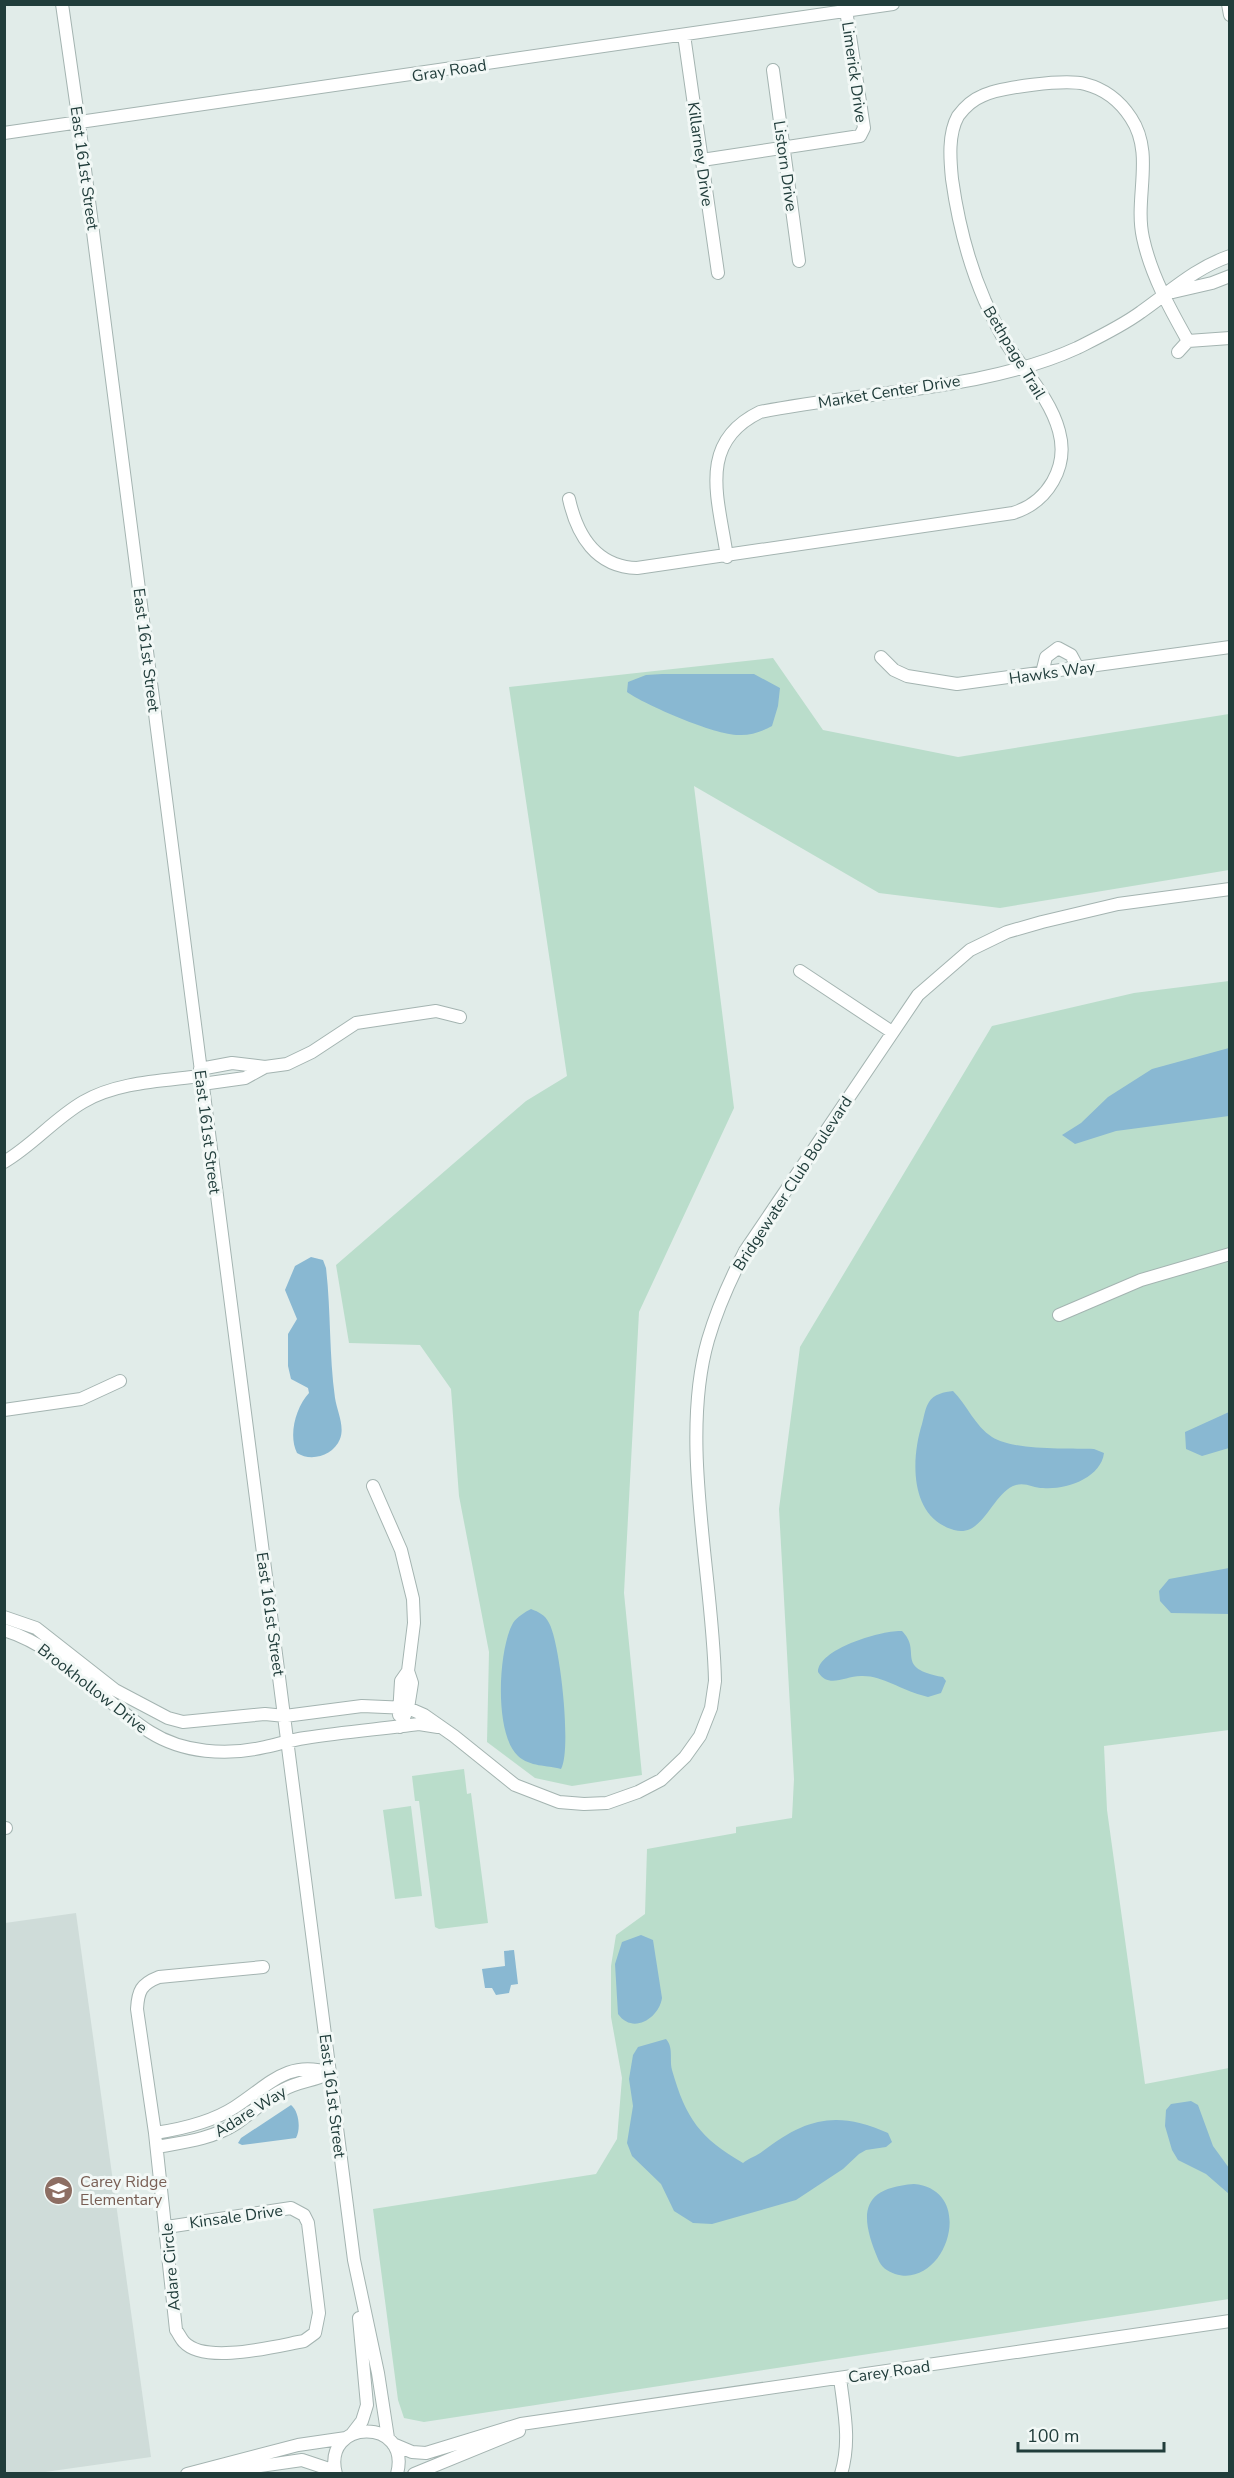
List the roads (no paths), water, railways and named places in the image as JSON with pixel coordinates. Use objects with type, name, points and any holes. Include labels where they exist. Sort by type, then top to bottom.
[{"type":"street","name":"East 161st Street","points":[[62,4],[354,2260],[367,2404],[362,2421],[336,2453],[335,2472]]},
{"type":"street","name":"Gray Road","points":[[4,133],[893,4]]},
{"type":"street","points":[[1228,4],[1230,15]]},
{"type":"street","name":"Limerick Drive","points":[[784,148],[855,137],[862,133],[863,123],[846,10]]},
{"type":"street","name":"Killarney Drive","points":[[684,35],[718,273]]},
{"type":"street","name":"Listorn Drive","points":[[772,70],[799,261]]},
{"type":"street","name":"Bethpage Trail","points":[[569,499],[578,528],[590,548],[621,566],[643,567],[1013,513],[1033,504],[1048,491],[1057,475],[1061,459],[1061,440],[1055,420],[996,325],[965,249],[956,205],[950,153],[952,135],[958,117],[969,104],[990,92],[1071,82],[1086,84],[1106,92],[1122,106],[1135,124],[1142,142],[1144,162],[1140,222],[1147,253],[1164,295],[1188,341]]},
{"type":"street","points":[[702,160],[784,148]]},
{"type":"street","name":"Market Center Drive","points":[[727,556],[715,469],[720,448],[743,420],[760,412],[786,407],[976,378],[1076,348],[1110,332],[1196,271],[1230,256]]},
{"type":"street","points":[[1213,263],[1225,278]]},
{"type":"street","name":"Market Center Drive","points":[[1164,295],[1225,278]]},
{"type":"street","points":[[1178,352],[1188,341],[1230,338]]},
{"type":"street","name":"Hawks Way","points":[[881,657],[894,670],[940,683],[978,683],[1230,647]]},
{"type":"street","points":[[1042,673],[1046,657],[1058,648],[1071,655],[1078,668]]},
{"type":"street","name":"Bridgewater Club Boulevard","points":[[285,1716],[362,1706],[403,1707],[424,1715],[515,1785],[559,1802],[607,1803],[638,1792],[661,1780],[685,1757],[700,1736],[711,1708],[715,1681],[697,1455],[698,1409],[707,1342],[725,1289],[745,1251],[918,995],[970,950],[1007,932],[1119,904],[1230,889]]},
{"type":"street","points":[[800,971],[892,1032]]},
{"type":"street","points":[[4,1162],[69,1111],[91,1098],[120,1088],[201,1076],[245,1078],[265,1067],[287,1064],[304,1057],[356,1023],[436,1011],[459,1017]]},
{"type":"street","points":[[1059,1316],[1141,1280],[1230,1254]]},
{"type":"street","points":[[4,1410],[88,1397],[120,1381]]},
{"type":"street","points":[[373,1486],[401,1550],[411,1587],[414,1623],[408,1671],[401,1681],[403,1707],[400,1727]]},
{"type":"street","name":"Brookhollow Drive","points":[[4,1617],[36,1628],[115,1690],[168,1718],[183,1722],[265,1714],[285,1716]]},
{"type":"street","name":"Brookhollow Drive","points":[[4,1630],[48,1651],[151,1733],[179,1746],[205,1751],[235,1752],[265,1748],[288,1740]]},
{"type":"street","points":[[288,1740],[419,1724],[439,1727]]},
{"type":"street","name":"Adare Circle","points":[[263,1967],[159,1977],[145,1983],[138,1993],[137,2010],[156,2133],[176,2330],[184,2343],[191,2347],[221,2354],[304,2341],[315,2333],[319,2313],[308,2223],[304,2215]]},
{"type":"street","name":"Adare Way","points":[[156,2133],[183,2128],[235,2107],[263,2085],[291,2071],[314,2067],[330,2073]]},
{"type":"street","name":"Adare Way","points":[[157,2147],[208,2138],[238,2122],[278,2092],[293,2084],[315,2081],[330,2073]]},
{"type":"street","name":"Kinsale Drive","points":[[167,2227],[291,2208],[304,2215]]},
{"type":"street","name":"East 161st Street","points":[[354,2260],[390,2441],[399,2462],[398,2474]]},
{"type":"street","name":"Carey Road","points":[[349,2436],[370,2431],[412,2452],[426,2453],[489,2432],[548,2421],[1230,2321]]},
{"type":"street","points":[[840,2378],[847,2433],[846,2459],[841,2474]]},
{"type":"street","name":"Carey Road","points":[[414,2474],[487,2442],[548,2421]]},
{"type":"street","points":[[187,2474],[298,2445],[349,2436]]},
{"type":"street","points":[[209,2474],[302,2460],[335,2472]]},
{"type":"water","points":[[754,674],[780,688],[772,726],[741,735],[716,731],[682,719],[627,692],[628,682],[646,675]]},
{"type":"water","points":[[1229,1048],[1229,1116],[1116,1131],[1075,1144],[1062,1135],[1081,1123],[1108,1097],[1152,1069]]},
{"type":"water","points":[[311,1257],[323,1260],[326,1268],[333,1382],[342,1429],[337,1445],[327,1453],[315,1457],[297,1453],[294,1446],[293,1430],[297,1413],[309,1393],[308,1388],[291,1379],[288,1366],[288,1334],[297,1319],[285,1290],[295,1266]]},
{"type":"water","points":[[953,1391],[981,1427],[992,1437],[1027,1447],[1094,1449],[1104,1453],[1101,1462],[1089,1476],[1062,1487],[1040,1488],[1019,1484],[1008,1489],[973,1528],[964,1531],[954,1530],[939,1523],[928,1513],[921,1500],[915,1469],[916,1454],[918,1438],[929,1402],[936,1395]]},
{"type":"water","points":[[1229,1412],[1229,1448],[1202,1456],[1186,1449],[1185,1432]]},
{"type":"water","points":[[1229,1568],[1229,1614],[1171,1613],[1160,1601],[1159,1591],[1169,1579]]},
{"type":"water","points":[[531,1609],[542,1614],[547,1620],[557,1651],[565,1719],[564,1758],[561,1769],[523,1760],[510,1745],[505,1730],[501,1691],[504,1652],[513,1623]]},
{"type":"water","points":[[902,1631],[908,1639],[914,1664],[918,1669],[943,1677],[946,1681],[941,1693],[928,1697],[869,1676],[832,1681],[822,1677],[818,1672],[828,1656],[852,1642]]},
{"type":"water","points":[[641,1935],[653,1940],[662,1998],[656,2012],[651,2017],[638,2023],[631,2023],[618,2014],[615,1964],[622,1942]]},
{"type":"water","points":[[514,1950],[518,1984],[511,1985],[509,1993],[496,1995],[492,1988],[485,1988],[482,1969],[505,1966],[504,1951]]},
{"type":"water","points":[[666,2039],[671,2050],[672,2070],[677,2087],[689,2114],[705,2136],[743,2163],[794,2131],[822,2121],[853,2121],[870,2126],[888,2133],[892,2142],[886,2147],[866,2150],[859,2154],[843,2169],[796,2200],[712,2224],[693,2223],[674,2211],[661,2184],[632,2156],[627,2143],[633,2106],[629,2079],[633,2055],[638,2047]]},
{"type":"water","points":[[1191,2101],[1198,2105],[1213,2146],[1229,2168],[1229,2194],[1206,2174],[1178,2160],[1172,2150],[1165,2126],[1166,2110],[1171,2104]]},
{"type":"water","points":[[291,2105],[296,2111],[298,2120],[296,2138],[242,2145],[238,2143],[241,2138]]},
{"type":"water","points":[[914,2184],[934,2190],[945,2203],[950,2219],[948,2237],[940,2254],[928,2268],[913,2275],[895,2274],[889,2272],[881,2264],[872,2244],[868,2230],[869,2207],[874,2198],[883,2191]]},
{"type":"place","name":"Carey Ridge Elementary","points":[[59,2190]]}]
